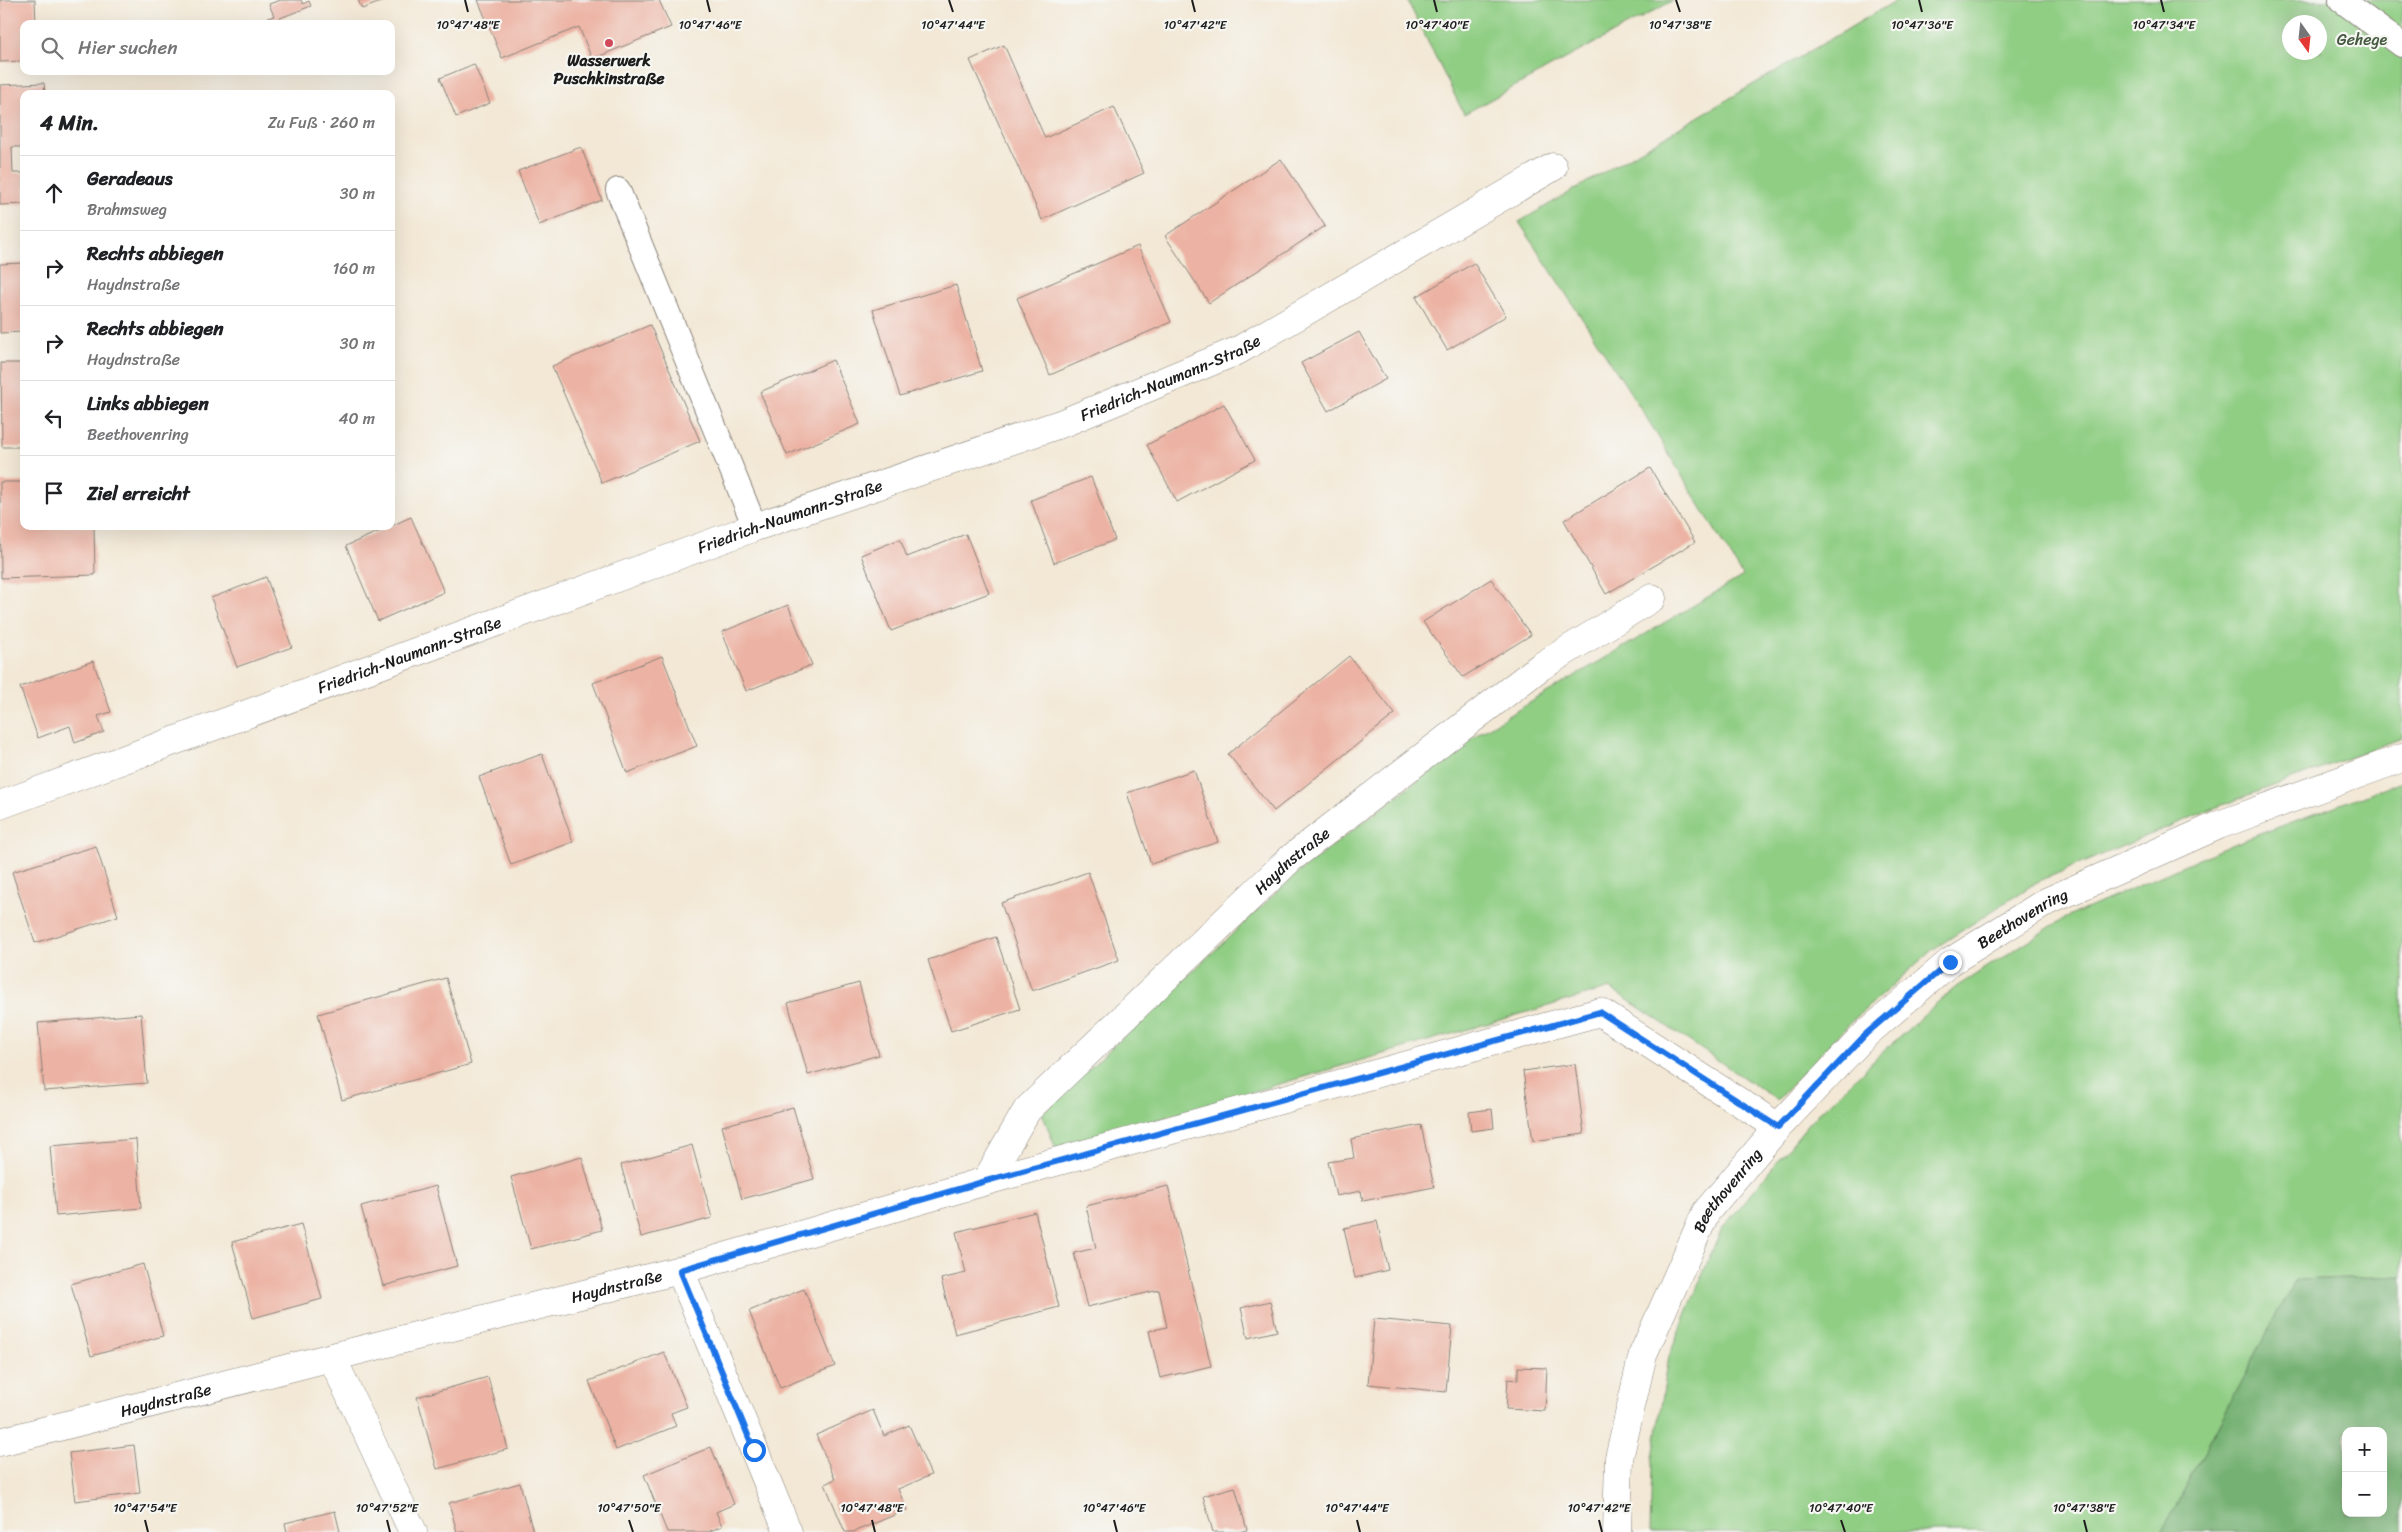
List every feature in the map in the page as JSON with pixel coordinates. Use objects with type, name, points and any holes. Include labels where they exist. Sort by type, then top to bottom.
[{"type":"street","name":"Friedrich-Naumann-Straße","points":[[0,805],[755,527],[1063,423],[1239,350],[1553,167]]},
{"type":"street","name":"Haydnstraße","points":[[986,1181],[1027,1110],[1290,859],[1540,667],[1652,598]]},
{"type":"street","name":"Beethovenring","points":[[1617,1532],[1619,1458],[1642,1354],[1706,1212],[1778,1127],[1867,1033],[1950,962],[2046,902],[2219,825],[2402,758]]},
{"type":"street","name":"Haydnstraße","points":[[0,1442],[680,1270],[986,1181],[1600,1012],[1778,1127]]},
{"type":"street","points":[[680,1270],[788,1532]]},
{"type":"street","points":[[332,1357],[413,1532]]},
{"type":"lane","points":[[2341,0],[2402,45]]},
{"type":"lane","points":[[618,190],[755,527]]},
{"type":"green space","points":[[1407,0],[1674,0],[1464,114]]},
{"type":"green space","name":"Gehege","points":[[1897,0],[2402,0],[2402,738],[2209,810],[2037,882],[1932,950],[1851,1022],[1777,1100],[1610,988],[1056,1149],[1042,1113],[1295,875],[1479,733],[1743,576],[1643,412],[1519,222]]},
{"type":"green space","points":[[2402,781],[2402,1276],[2295,1280],[2162,1532],[1650,1532],[1652,1464],[1669,1356],[1721,1230],[1809,1123],[1887,1048],[1956,987],[2061,920],[2233,844]]},
{"type":"green space","points":[[2402,1276],[2402,1532],[2162,1532],[2295,1280]]},
{"type":"building","points":[[0,0],[35,0],[36,20],[20,20],[20,61],[0,62]]},
{"type":"building","points":[[281,0],[301,0],[303,4],[309,1],[311,6],[275,20],[269,20],[268,18],[274,16],[269,4]]},
{"type":"building","points":[[358,0],[386,0],[362,9]]},
{"type":"building","name":"Wasserwerk Puschkinstraße","points":[[478,0],[659,0],[671,27],[592,59],[579,27],[502,58]]},
{"type":"building","points":[[1004,45],[1045,138],[1114,107],[1144,173],[1042,220],[970,60]]},
{"type":"building","points":[[474,64],[490,103],[456,117],[440,78]]},
{"type":"building","points":[[44,83],[45,90],[20,90],[20,147],[12,147],[13,173],[20,173],[20,204],[0,205],[0,85]]},
{"type":"building","points":[[581,147],[602,200],[539,225],[518,171]]},
{"type":"building","points":[[1281,159],[1325,226],[1209,303],[1165,236]]},
{"type":"building","points":[[1138,246],[1171,322],[1050,375],[1017,298]]},
{"type":"building","points":[[20,263],[20,332],[0,333],[0,264]]},
{"type":"building","points":[[1474,263],[1506,316],[1447,350],[1416,297]]},
{"type":"building","points":[[956,285],[982,371],[900,396],[873,310]]},
{"type":"building","points":[[650,325],[700,441],[602,483],[552,366]]},
{"type":"building","points":[[1359,332],[1386,379],[1328,411],[1301,363]]},
{"type":"building","points":[[833,360],[860,424],[787,455],[760,392]]},
{"type":"building","points":[[1,363],[20,363],[20,447],[2,447]]},
{"type":"building","points":[[1224,404],[1255,460],[1177,502],[1147,445]]},
{"type":"building","points":[[1650,468],[1695,542],[1606,594],[1564,520]]},
{"type":"building","points":[[1091,477],[1115,540],[1054,563],[1031,500]]},
{"type":"building","points":[[0,482],[20,482],[20,530],[94,530],[95,575],[1,578]]},
{"type":"building","points":[[411,517],[444,592],[378,621],[346,546],[382,530],[395,530],[395,524]]},
{"type":"building","points":[[966,534],[989,593],[891,631],[861,555],[900,539],[907,557]]},
{"type":"building","points":[[266,577],[292,647],[237,667],[211,598]]},
{"type":"building","points":[[1491,579],[1531,635],[1463,677],[1423,622]]},
{"type":"building","points":[[788,605],[812,665],[746,691],[722,632]]},
{"type":"building","points":[[662,656],[697,746],[627,773],[593,683]]},
{"type":"building","points":[[1349,656],[1395,714],[1274,811],[1228,754]]},
{"type":"building","points":[[93,661],[111,712],[98,716],[104,732],[75,743],[70,726],[38,738],[20,687]]},
{"type":"building","points":[[542,754],[573,842],[511,865],[479,777]]},
{"type":"building","points":[[1194,770],[1218,842],[1151,864],[1127,793]]},
{"type":"building","points":[[96,846],[118,916],[35,943],[12,872]]},
{"type":"building","points":[[1088,872],[1119,960],[1032,991],[1001,903]]},
{"type":"building","points":[[996,937],[1020,1009],[951,1031],[928,960]]},
{"type":"building","points":[[446,978],[471,1064],[342,1100],[318,1014]]},
{"type":"building","points":[[859,983],[879,1055],[808,1075],[788,1003]]},
{"type":"building","points":[[141,1014],[147,1083],[44,1091],[38,1023]]},
{"type":"building","points":[[1575,1064],[1584,1134],[1533,1141],[1523,1071]]},
{"type":"building","points":[[793,1107],[814,1179],[742,1199],[722,1126]]},
{"type":"building","points":[[1492,1109],[1494,1128],[1471,1131],[1469,1112]]},
{"type":"building","points":[[1421,1125],[1434,1187],[1363,1201],[1361,1191],[1336,1196],[1328,1162],[1354,1158],[1351,1139]]},
{"type":"building","points":[[136,1139],[141,1208],[56,1216],[50,1146]]},
{"type":"building","points":[[692,1145],[712,1218],[641,1237],[621,1165]]},
{"type":"building","points":[[582,1157],[602,1230],[531,1249],[511,1177]]},
{"type":"building","points":[[436,1186],[457,1266],[383,1286],[361,1206]]},
{"type":"building","points":[[1168,1186],[1211,1366],[1160,1378],[1149,1331],[1167,1327],[1159,1290],[1087,1307],[1074,1253],[1096,1248],[1086,1206]]},
{"type":"building","points":[[1035,1212],[1059,1307],[955,1334],[941,1279],[966,1273],[956,1232]]},
{"type":"building","points":[[1377,1221],[1388,1270],[1355,1278],[1344,1228]]},
{"type":"building","points":[[301,1224],[322,1299],[253,1318],[232,1242]]},
{"type":"building","points":[[143,1264],[163,1336],[91,1356],[71,1284]]},
{"type":"building","points":[[804,1289],[835,1366],[780,1388],[749,1311]]},
{"type":"building","points":[[1270,1301],[1277,1331],[1248,1338],[1241,1308]]},
{"type":"building","points":[[1374,1319],[1452,1326],[1446,1392],[1368,1384]]},
{"type":"building","points":[[664,1352],[687,1407],[671,1413],[676,1426],[616,1450],[589,1381]]},
{"type":"building","points":[[1518,1367],[1547,1368],[1545,1411],[1506,1409],[1508,1379],[1518,1380]]},
{"type":"building","points":[[488,1377],[508,1449],[437,1469],[417,1397]]},
{"type":"building","points":[[873,1410],[884,1436],[909,1425],[931,1475],[898,1489],[907,1510],[853,1532],[845,1532],[825,1484],[835,1479],[816,1435]]},
{"type":"building","points":[[134,1445],[140,1493],[75,1501],[69,1453]]},
{"type":"building","points":[[711,1447],[734,1504],[716,1512],[722,1526],[708,1532],[667,1532],[644,1475]]},
{"type":"building","points":[[520,1483],[533,1532],[457,1532],[449,1503]]},
{"type":"building","points":[[1235,1487],[1247,1530],[1213,1532],[1203,1496]]},
{"type":"building","points":[[335,1511],[340,1532],[287,1532],[285,1523]]},
{"type":"place","name":"Wasserwerk Puschkinstraße","points":[[609,43]]},
{"type":"route","points":[[754,1450],[680,1270],[986,1181],[1600,1012],[1778,1127],[1867,1033],[1950,962]]}]
